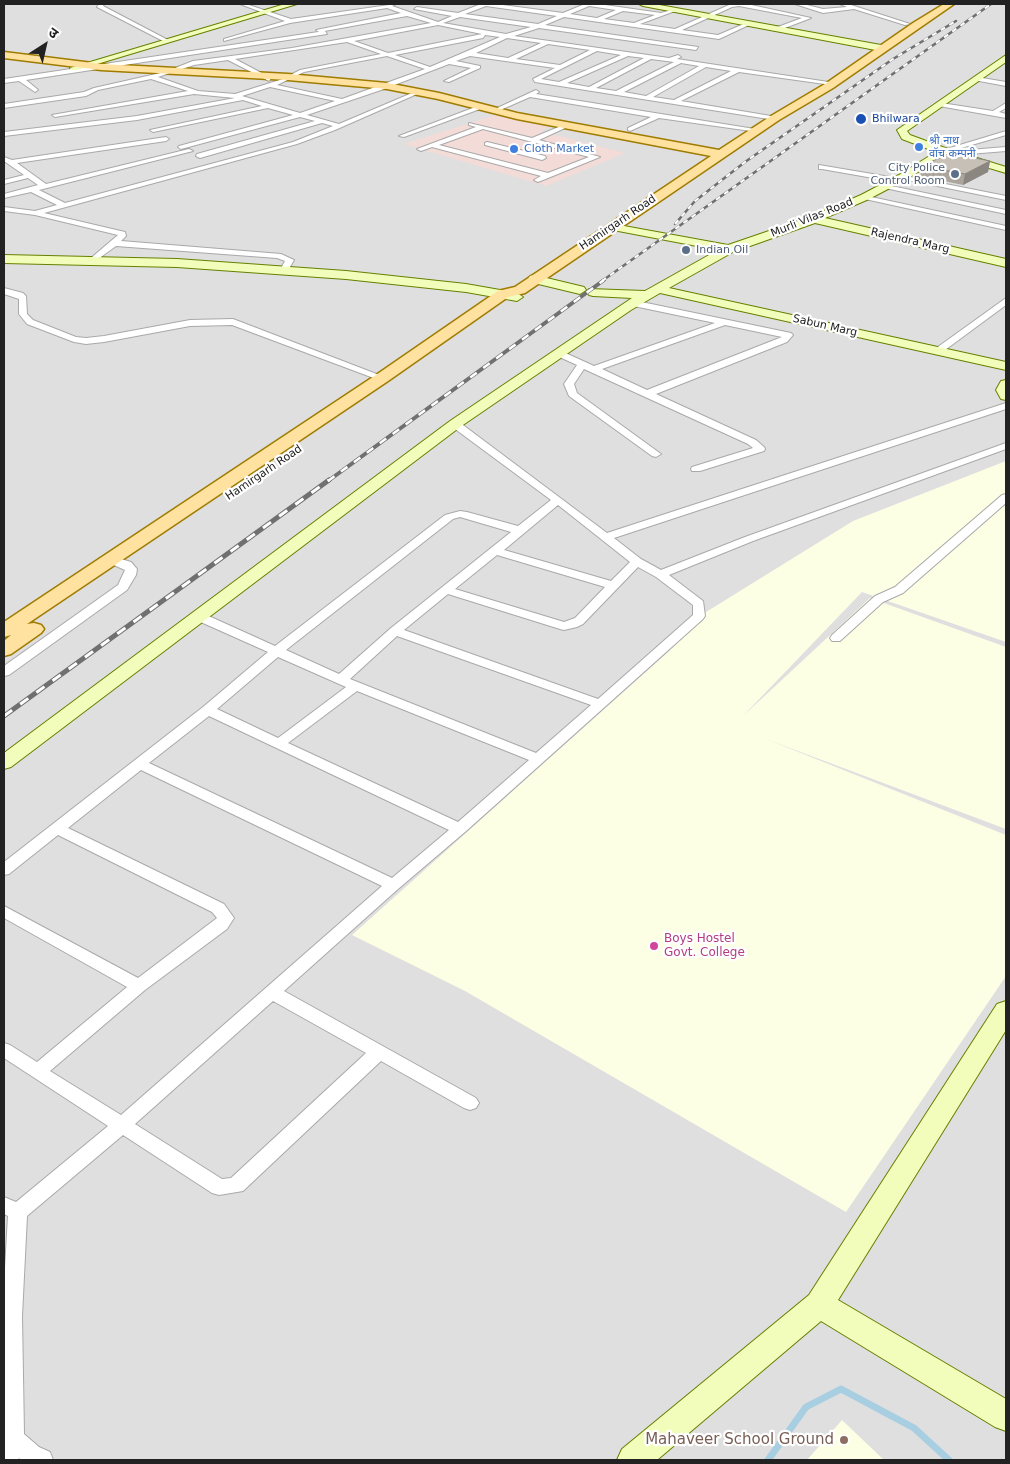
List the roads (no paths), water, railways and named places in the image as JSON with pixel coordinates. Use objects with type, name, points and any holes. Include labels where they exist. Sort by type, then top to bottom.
[{"type":"main road","points":[[880,45],[907,24],[938,4]]},
{"type":"main road","points":[[880,45],[950,4]]},
{"type":"main road","name":"Hamirgarh Road","points":[[4,632],[119,562],[366,404],[534,279],[758,130],[880,45]]},
{"type":"main road","points":[[4,58],[81,67],[169,72]]},
{"type":"main road","points":[[81,67],[267,80],[287,78],[417,91],[496,110],[719,156]]},
{"type":"main road","points":[[384,87],[563,127],[719,156]]},
{"type":"main road","name":"Hamirgarh Road","points":[[4,650],[119,562],[382,378],[507,298]]},
{"type":"street","points":[[102,4],[99,6],[165,40]]},
{"type":"street","points":[[242,4],[430,69]]},
{"type":"street","points":[[4,81],[81,67],[165,40],[293,4]]},
{"type":"street","points":[[363,4],[375,9]]},
{"type":"street","points":[[170,55],[291,22],[375,9],[394,4]]},
{"type":"street","points":[[101,67],[322,31],[406,13],[431,4]]},
{"type":"street","points":[[4,106],[81,95],[93,90],[152,77],[193,64],[348,41],[436,24],[485,4],[719,37]]},
{"type":"street","points":[[467,30],[533,4]]},
{"type":"street","points":[[532,27],[555,14],[582,4]]},
{"type":"street","points":[[5,195],[155,159],[343,101],[469,54],[507,36],[589,4],[660,14]]},
{"type":"street","points":[[643,4],[804,34],[880,45]]},
{"type":"street","points":[[717,4],[732,6]]},
{"type":"street","points":[[496,110],[732,6],[742,4],[808,18],[777,29]]},
{"type":"street","points":[[798,4],[823,11],[856,8]]},
{"type":"street","points":[[843,4],[907,24]]},
{"type":"street","points":[[387,6],[436,24],[467,30],[826,84]]},
{"type":"street","points":[[417,9],[459,14],[532,27],[696,48]]},
{"type":"street","points":[[566,35],[622,9]]},
{"type":"street","points":[[587,48],[636,24],[673,10]]},
{"type":"street","points":[[670,60],[748,24]]},
{"type":"street","points":[[287,78],[302,71],[491,34]]},
{"type":"street","points":[[510,59],[557,38]]},
{"type":"street","points":[[597,50],[535,80],[775,118]]},
{"type":"street","points":[[469,54],[562,67]]},
{"type":"street","points":[[589,89],[650,57]]},
{"type":"street","points":[[1006,58],[941,105],[902,130],[906,137],[1006,170]]},
{"type":"street","points":[[230,59],[267,80],[343,101]]},
{"type":"street","points":[[447,81],[478,67],[448,62]]},
{"type":"street","points":[[617,93],[679,62]]},
{"type":"street","points":[[646,98],[705,65]]},
{"type":"street","points":[[675,102],[736,70]]},
{"type":"street","points":[[152,77],[194,92],[238,98],[296,116],[339,126]]},
{"type":"street","points":[[21,79],[35,90]]},
{"type":"street","points":[[976,79],[1006,84]]},
{"type":"street","points":[[4,134],[136,118],[238,98],[267,80]]},
{"type":"street","points":[[127,83],[142,88]]},
{"type":"street","points":[[150,90],[158,92]]},
{"type":"street","points":[[55,115],[194,92]]},
{"type":"street","points":[[112,112],[204,94]]},
{"type":"street","points":[[35,213],[107,193],[137,179],[183,173],[295,142],[339,126],[414,94]]},
{"type":"street","points":[[529,95],[758,130]]},
{"type":"street","points":[[4,96],[14,105]]},
{"type":"street","points":[[941,105],[1006,116]]},
{"type":"street","points":[[994,113],[1006,105]]},
{"type":"street","points":[[7,161],[266,107]]},
{"type":"street","points":[[402,136],[478,108]]},
{"type":"street","points":[[160,114],[179,125]]},
{"type":"street","points":[[630,129],[658,116]]},
{"type":"street","points":[[52,136],[143,124],[136,118]]},
{"type":"street","points":[[200,156],[321,122]]},
{"type":"street","points":[[471,124],[596,157],[538,180]]},
{"type":"street","points":[[421,149],[484,127]]},
{"type":"street","points":[[502,148],[563,127]]},
{"type":"street","points":[[248,129],[295,142]]},
{"type":"street","points":[[152,130],[185,149],[218,163]]},
{"type":"street","points":[[948,152],[1006,133]]},
{"type":"street","points":[[460,153],[513,134]]},
{"type":"street","points":[[7,161],[166,139]]},
{"type":"street","points":[[521,153],[545,143]]},
{"type":"street","points":[[487,144],[542,158]]},
{"type":"street","points":[[431,145],[549,176]]},
{"type":"street","points":[[516,168],[566,148]]},
{"type":"street","points":[[948,152],[1006,149]]},
{"type":"street","name":"Murli Vilas Road","points":[[658,289],[729,249],[814,219],[900,179],[948,152]]},
{"type":"street","points":[[147,155],[183,173]]},
{"type":"street","points":[[7,161],[44,186]]},
{"type":"street","points":[[822,167],[1006,198]]},
{"type":"street","points":[[116,168],[137,179]]},
{"type":"street","points":[[4,182],[28,176]]},
{"type":"street","points":[[75,178],[91,186]]},
{"type":"street","points":[[885,186],[1006,212]]},
{"type":"street","points":[[32,189],[64,205]]},
{"type":"street","points":[[99,190],[107,193]]},
{"type":"street","points":[[865,196],[1006,228]]},
{"type":"street","points":[[4,209],[35,213],[122,234],[94,260]]},
{"type":"street","name":"Rajendra Marg","points":[[814,219],[1006,263]]},
{"type":"street","points":[[613,227],[729,249]]},
{"type":"street","points":[[114,243],[288,258],[290,260],[284,270]]},
{"type":"street","points":[[177,263],[190,249]]},
{"type":"street","points":[[4,259],[177,263],[284,270],[403,281],[507,298]]},
{"type":"street","points":[[4,266],[112,266],[347,280],[507,298]]},
{"type":"street","points":[[534,279],[587,291],[638,299],[726,322],[788,335],[784,340],[648,394]]},
{"type":"street","points":[[4,762],[455,424],[638,299],[658,289]]},
{"type":"street","name":"Sabun Marg","points":[[658,289],[1006,366]]},
{"type":"street","points":[[4,291],[20,295],[22,298],[23,314],[30,322],[74,339],[86,341],[104,339],[190,323],[233,322],[382,378]]},
{"type":"street","points":[[938,351],[1006,300]]},
{"type":"street","points":[[594,370],[726,322]]},
{"type":"street","points":[[558,353],[752,442],[760,449],[696,470]]},
{"type":"street","points":[[583,364],[570,384],[572,394],[656,454]]},
{"type":"street","points":[[1006,384],[1003,390],[1006,396]]},
{"type":"street","points":[[606,537],[1006,406]]},
{"type":"street","points":[[7,1460],[13,1438],[8,1374],[17,1249],[11,1209],[122,1125],[393,885],[460,829],[699,616],[700,604],[660,574],[637,562],[558,500],[455,424]]},
{"type":"street","points":[[660,574],[758,536],[1006,446]]},
{"type":"street","points":[[836,638],[879,599],[899,590],[1006,497]]},
{"type":"street","points":[[341,680],[395,631],[558,500]]},
{"type":"street","points":[[4,870],[208,710],[276,651],[449,517],[460,514],[467,515],[521,531]]},
{"type":"street","points":[[496,551],[614,586]]},
{"type":"street","points":[[4,672],[122,586],[130,575],[131,569],[119,562]]},
{"type":"street","points":[[447,590],[564,626],[579,621],[637,562]]},
{"type":"street","points":[[198,616],[341,680],[538,759]]},
{"type":"street","points":[[395,631],[600,704]]},
{"type":"street","points":[[279,743],[356,686]]},
{"type":"street","points":[[208,710],[460,829]]},
{"type":"street","points":[[140,764],[393,885]]},
{"type":"street","points":[[38,1072],[139,986],[221,925],[226,918],[218,908],[56,828]]},
{"type":"street","points":[[4,911],[139,986]]},
{"type":"street","points":[[272,992],[470,1103]]},
{"type":"street","points":[[633,1460],[819,1304],[1006,1010]]},
{"type":"street","points":[[4,1050],[219,1187],[236,1185],[379,1052]]},
{"type":"street","points":[[819,1304],[1006,1416]]},
{"type":"street","points":[[13,1438],[32,1455],[42,1460]]},
{"type":"waterway","points":[[768,1460],[806,1407],[841,1389],[914,1428],[949,1460]]},
{"type":"railway","points":[[602,281],[991,4]]},
{"type":"railway","points":[[675,224],[695,201],[745,162],[893,59],[956,21]]},
{"type":"railway","points":[[328,481],[604,280]]},
{"type":"railway","points":[[4,716],[329,480]]},
{"type":"place","name":"Bhilwara","points":[[861,119]]},
{"type":"place","name":"श्री नाथ वॉच कम्पनी","points":[[919,147]]},
{"type":"place","name":"Cloth Market","points":[[514,149]]},
{"type":"place","name":"City Police Control Room","points":[[955,174]]},
{"type":"place","name":"Indian Oil","points":[[686,250]]},
{"type":"place","name":"Boys Hostel Govt. College","points":[[654,946]]},
{"type":"place","name":"Mahaveer School Ground","points":[[844,1440]]}]
